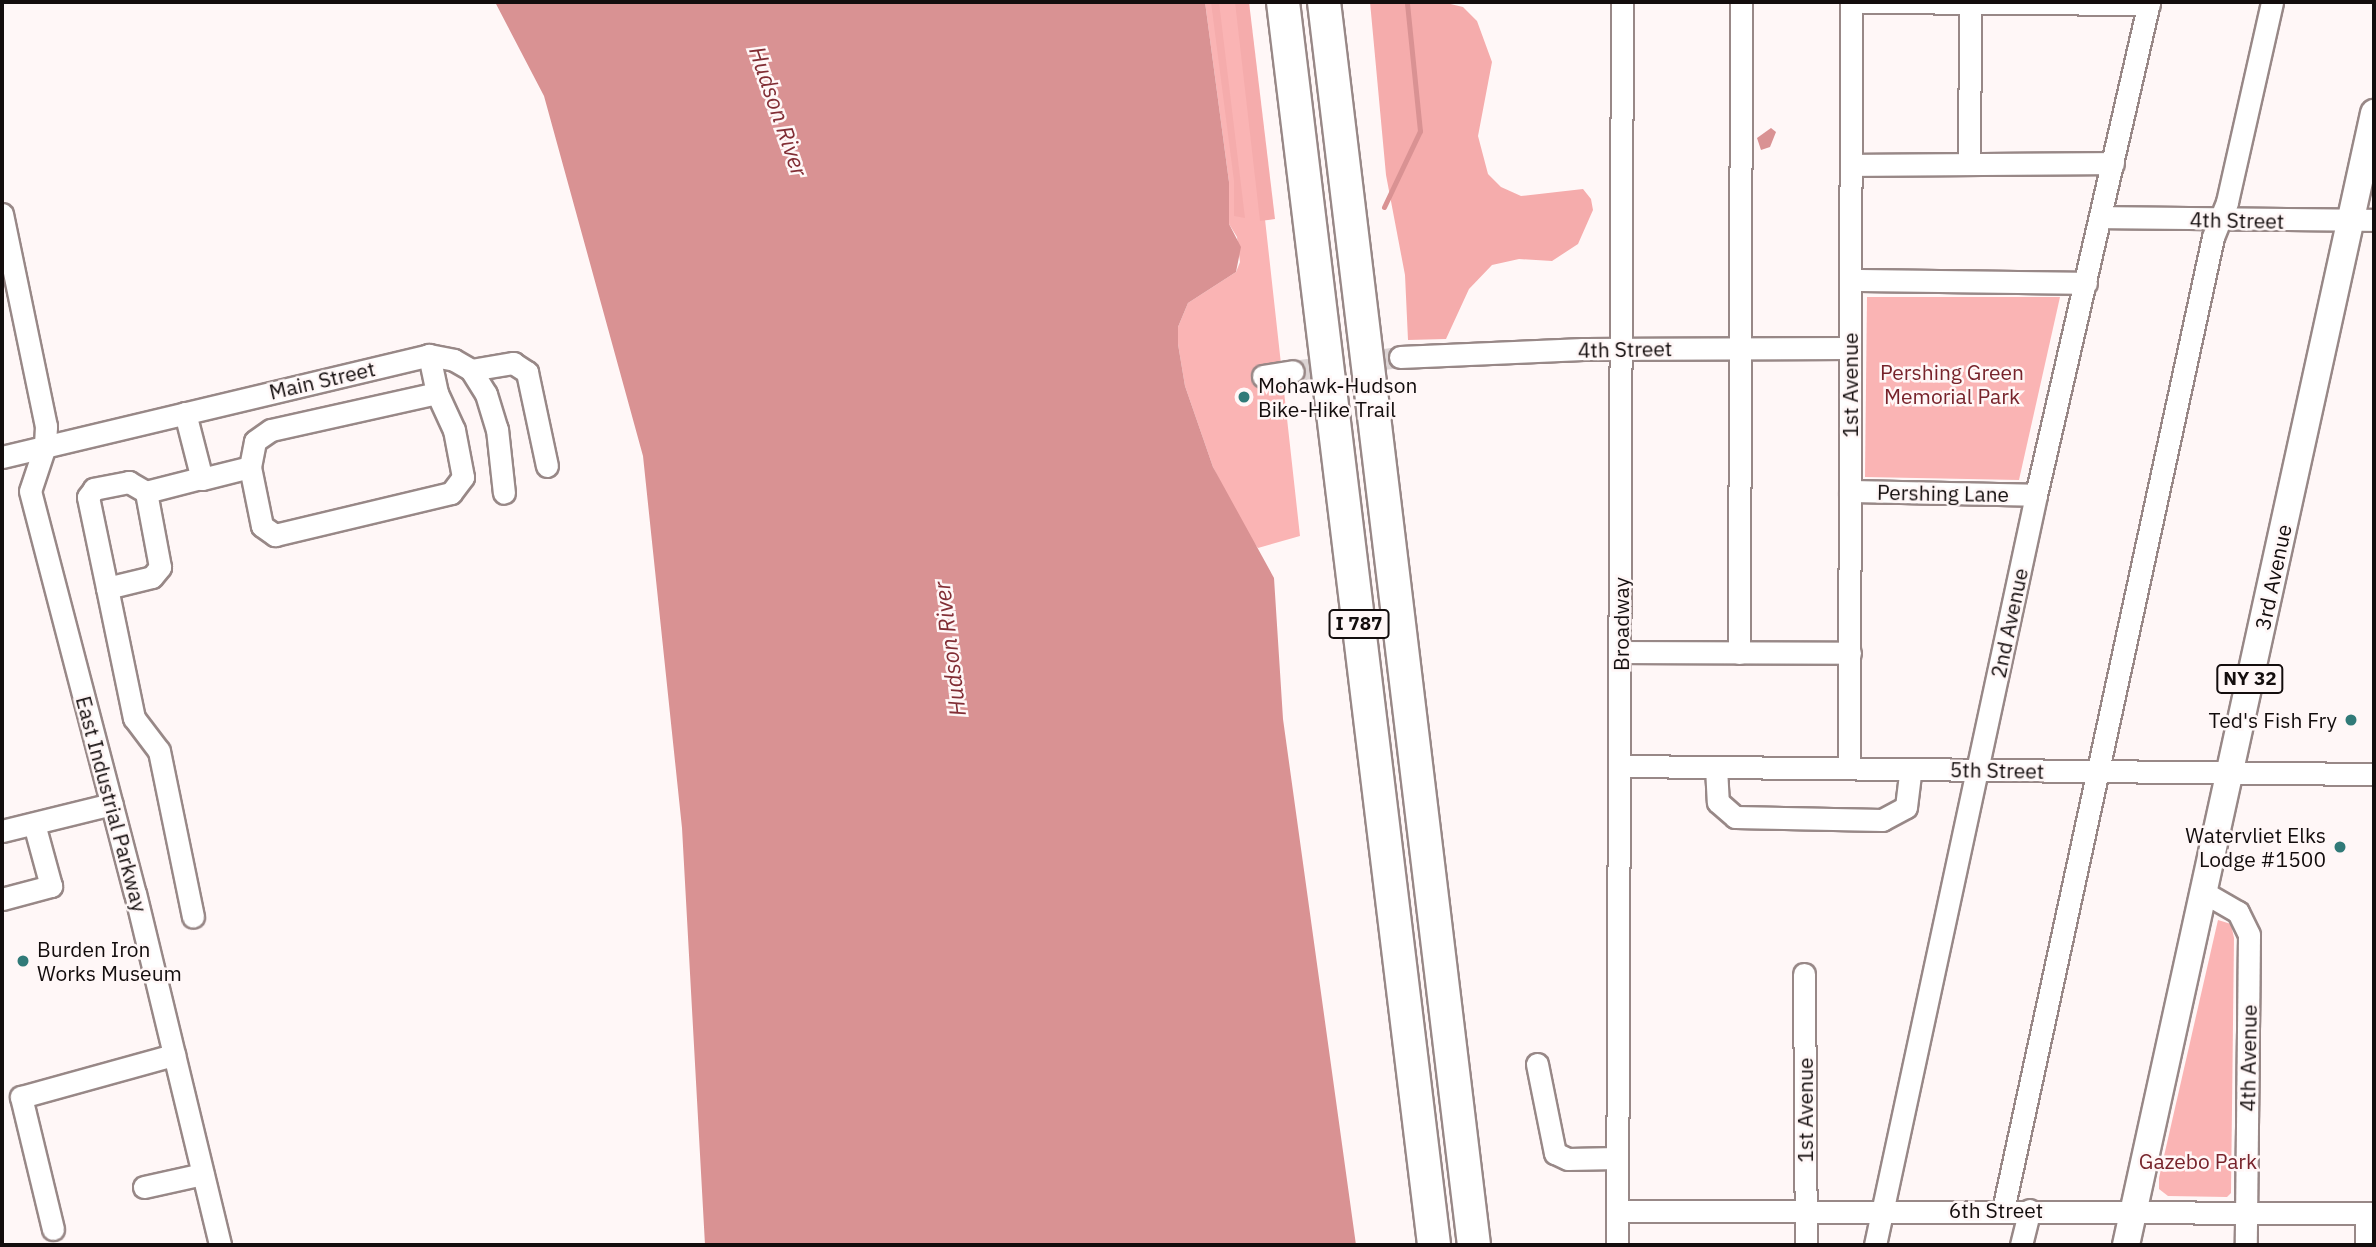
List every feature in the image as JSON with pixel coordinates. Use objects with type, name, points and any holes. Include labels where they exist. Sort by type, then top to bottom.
[{"type":"highway","name":"I 787","points":[[1283,2],[1434,1245]]},
{"type":"highway","name":"I 787","points":[[1324,2],[1474,1245]]},
{"type":"main road","name":"3rd Avenue","points":[[2126,1245],[2231,774],[2363,220],[2374,113]]},
{"type":"street","name":"Broadway","points":[[1617,1245],[1622,2]]},
{"type":"street","points":[[1740,653],[1741,2]]},
{"type":"street","name":"1st Avenue","points":[[1849,768],[1852,2]]},
{"type":"street","points":[[1862,2],[2149,3]]},
{"type":"street","points":[[1969,164],[1970,2]]},
{"type":"street","points":[[2003,1210],[2096,772],[2220,220],[2272,2]]},
{"type":"street","name":"2nd Avenue","points":[[1875,1245],[2036,495],[2149,3]]},
{"type":"street","points":[[1851,165],[2113,163]]},
{"type":"street","points":[[2,214],[22,297],[46,426],[45,446]]},
{"type":"street","name":"4th Street","points":[[2101,217],[2363,220]]},
{"type":"street","points":[[1851,280],[2086,283]]},
{"type":"street","name":"4th Street","points":[[1400,357],[1622,349],[1850,348]]},
{"type":"street","points":[[429,355],[437,393],[454,430],[463,477],[451,493],[275,535],[262,526],[250,467],[255,442],[271,430],[437,393]]},
{"type":"street","name":"Main Street","points":[[2,457],[429,355],[454,360],[471,370]]},
{"type":"street","points":[[504,493],[497,429],[486,394],[471,370],[513,363],[527,372],[547,466]]},
{"type":"street","points":[[1263,376],[1293,371]]},
{"type":"street","points":[[185,413],[201,478]]},
{"type":"street","name":"East Industrial Parkway","points":[[45,446],[30,491],[112,804],[220,1245]]},
{"type":"street","points":[[193,917],[159,751],[134,718],[88,497],[94,489],[129,482],[146,492],[250,467]]},
{"type":"street","name":"Pershing Lane","points":[[1850,491],[2036,495]]},
{"type":"street","points":[[107,588],[152,577],[160,567],[146,492]]},
{"type":"street","points":[[1620,652],[1850,653]]},
{"type":"street","name":"5th Street","points":[[1620,766],[2374,774]]},
{"type":"street","points":[[1716,767],[1717,798],[1728,814],[1799,819],[1890,819],[1908,803],[1911,769]]},
{"type":"street","points":[[2,831],[112,804]]},
{"type":"street","points":[[2,899],[51,886],[34,824]]},
{"type":"street","name":"4th Avenue","points":[[2205,893],[2238,912],[2249,935],[2246,1245]]},
{"type":"street","name":"1st Avenue","points":[[1804,974],[1806,1245]]},
{"type":"street","points":[[54,1229],[21,1097],[174,1055]]},
{"type":"street","points":[[1537,1064],[1557,1155],[1618,1158]]},
{"type":"street","points":[[144,1187],[203,1174]]},
{"type":"street","name":"6th Street","points":[[1617,1210],[2370,1213]]},
{"type":"street","points":[[2021,1245],[2030,1210]]},
{"type":"street","points":[[2366,1245],[2370,1213]]},
{"type":"green space","points":[[1205,2],[1241,2],[1300,536],[1258,548],[1243,529],[1213,467],[1185,386],[1178,344],[1178,327],[1188,303],[1236,272],[1240,262],[1237,237],[1229,224],[1229,182]]},
{"type":"green space","name":"Pershing Green Memorial Park","points":[[1867,297],[2060,297],[2019,480],[1865,477]]},
{"type":"green space","name":"Gazebo Park","points":[[2218,920],[2231,924],[2234,938],[2231,1193],[2227,1197],[2168,1196],[2159,1189],[2159,1178]]},
{"type":"shaded area","points":[[1211,2],[1219,2],[1245,218],[1234,216],[1234,181]]},
{"type":"shaded area","points":[[1235,2],[1249,2],[1275,219],[1260,221]]},
{"type":"shaded area","points":[[1370,2],[1442,2],[1463,7],[1477,21],[1492,62],[1478,136],[1488,174],[1501,187],[1521,196],[1583,189],[1591,199],[1593,210],[1578,244],[1552,261],[1519,259],[1492,265],[1469,289],[1446,339],[1408,340],[1405,275],[1386,175]]},
{"type":"water","name":"Hudson River","points":[[495,2],[1205,2],[1229,182],[1229,224],[1241,247],[1236,272],[1188,303],[1178,327],[1178,344],[1185,386],[1213,467],[1274,578],[1283,719],[1356,1245],[705,1245],[682,828],[643,456],[544,96]]},
{"type":"water","points":[[1771,128],[1776,132],[1770,147],[1761,150],[1757,138]]},
{"type":"waterway","points":[[1384,207],[1420,131],[1407,2]]},
{"type":"tunnel","points":[[1293,371],[1400,357]]},
{"type":"place","name":"Mohawk-Hudson Bike-Hike Trail","points":[[1244,397]]},
{"type":"place","name":"Ted's Fish Fry","points":[[2351,720]]},
{"type":"place","name":"Watervliet Elks Lodge #1500","points":[[2340,847]]},
{"type":"place","name":"Burden Iron Works Museum","points":[[23,961]]}]
